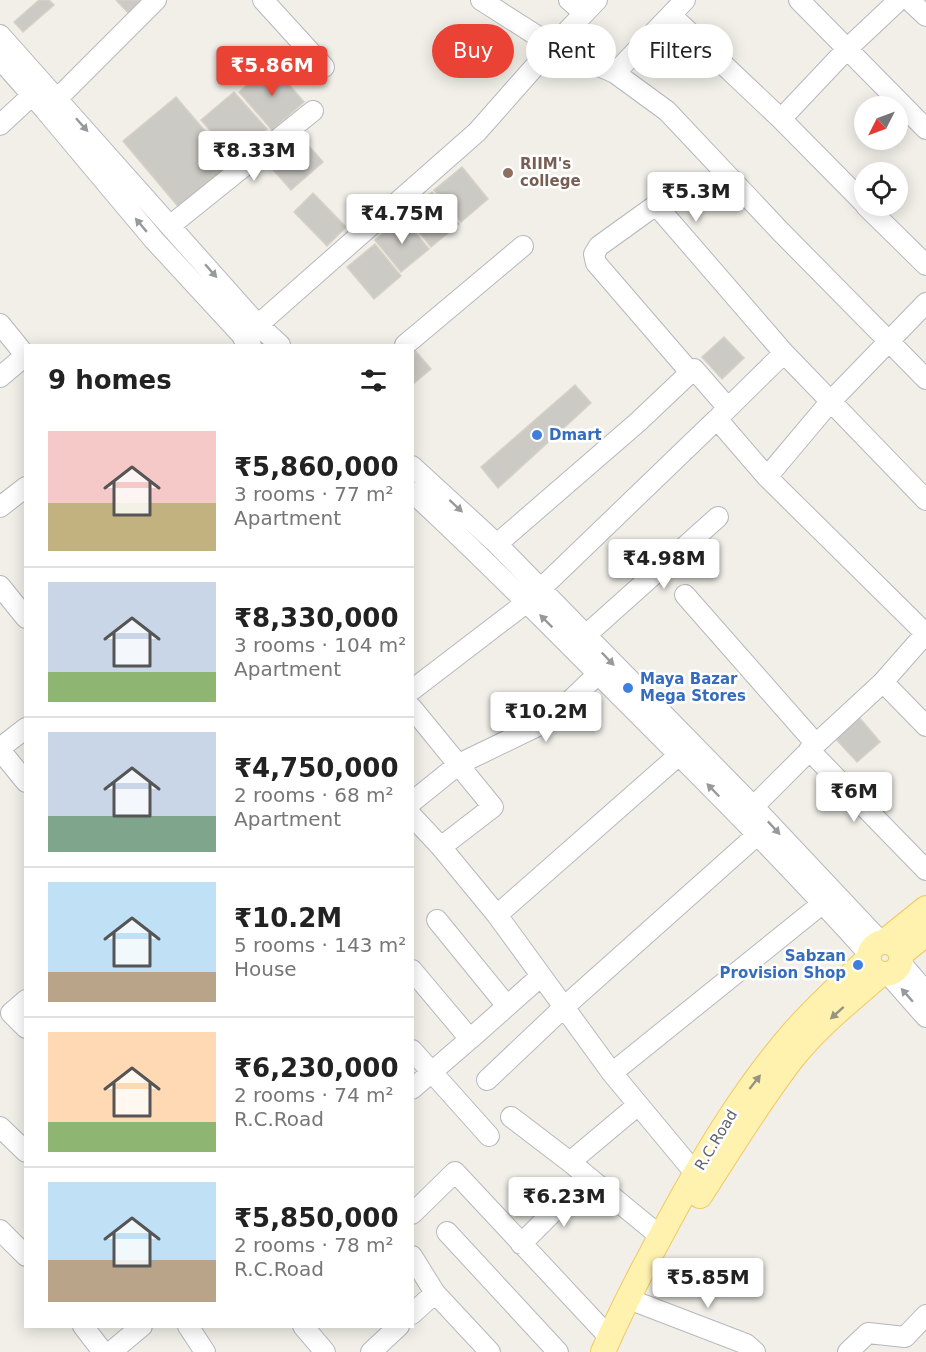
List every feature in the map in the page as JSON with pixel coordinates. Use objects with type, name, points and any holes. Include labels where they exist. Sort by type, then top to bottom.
[{"type":"main road","name":"R.C.Road","points":[[611,1347],[660,1236],[701,1180],[727,1152],[792,1058],[885,958],[926,908]]},
{"type":"main road","name":"R.C.Road","points":[[885,958],[926,934]]},
{"type":"main road","name":"R.C.Road","points":[[611,1347],[639,1303],[701,1180]]},
{"type":"street","points":[[0,125],[45,97],[156,0]]},
{"type":"street","points":[[263,0],[324,67]]},
{"type":"street","points":[[481,0],[526,29]]},
{"type":"street","points":[[569,0],[591,7],[574,24]]},
{"type":"street","points":[[616,72],[685,0]]},
{"type":"street","points":[[799,0],[926,129]]},
{"type":"street","points":[[781,119],[848,48],[899,0]]},
{"type":"street","points":[[909,0],[926,16]]},
{"type":"street","points":[[671,15],[781,119],[854,193]]},
{"type":"street","points":[[0,35],[154,240],[251,336],[277,344]]},
{"type":"street","points":[[0,59],[45,97],[171,225],[251,336]]},
{"type":"street","points":[[616,74],[667,111],[781,232],[926,379]]},
{"type":"street","points":[[251,336],[477,132],[526,77]]},
{"type":"street","points":[[171,225],[313,111]]},
{"type":"street","points":[[690,372],[596,263],[594,254],[599,246],[656,205],[784,353],[926,500]]},
{"type":"street","points":[[877,216],[926,265]]},
{"type":"street","points":[[406,344],[523,246]]},
{"type":"street","points":[[767,477],[830,402],[926,303]]},
{"type":"street","points":[[0,324],[24,355]]},
{"type":"street","points":[[414,688],[533,595],[784,353]]},
{"type":"street","points":[[0,377],[24,357]]},
{"type":"street","points":[[497,544],[638,422],[694,369],[767,477],[926,634],[883,682],[747,813]]},
{"type":"street","points":[[414,468],[497,544],[533,595],[598,674],[679,755],[747,813],[757,835],[823,903],[926,992]]},
{"type":"street","points":[[0,507],[24,489]]},
{"type":"street","points":[[414,494],[483,556],[586,636],[747,813],[885,958],[926,1017]]},
{"type":"street","points":[[586,636],[718,517]]},
{"type":"street","points":[[685,595],[813,747],[926,870]]},
{"type":"street","points":[[4,597],[24,616]]},
{"type":"street","points":[[414,800],[459,764],[550,720],[598,674]]},
{"type":"street","points":[[883,682],[926,726]]},
{"type":"street","points":[[414,710],[493,807],[441,847]]},
{"type":"street","points":[[24,730],[0,749],[24,779]]},
{"type":"street","points":[[497,915],[679,755]]},
{"type":"street","points":[[414,818],[497,915],[612,1074],[701,1180]]},
{"type":"street","points":[[487,1080],[563,1008],[757,835]]},
{"type":"street","points":[[612,1074],[823,903]]},
{"type":"street","points":[[437,920],[507,1006]]},
{"type":"street","points":[[414,972],[470,1039]]},
{"type":"street","points":[[414,1087],[541,976]]},
{"type":"street","points":[[24,1001],[11,1013],[24,1026]]},
{"type":"street","points":[[414,1052],[489,1136]]},
{"type":"street","points":[[570,1162],[638,1105]]},
{"type":"street","points":[[511,1117],[660,1236]]},
{"type":"street","points":[[0,1128],[24,1150]]},
{"type":"street","points":[[414,1212],[455,1172],[611,1347]]},
{"type":"street","points":[[521,1244],[580,1185]]},
{"type":"street","points":[[0,1230],[24,1254]]},
{"type":"street","points":[[447,1232],[558,1352]]},
{"type":"street","points":[[414,1259],[435,1293],[490,1352]]},
{"type":"street","points":[[414,1312],[435,1293]]},
{"type":"street","points":[[639,1303],[746,1344],[755,1352]]},
{"type":"street","points":[[848,1352],[868,1333],[905,1337],[926,1315]]},
{"type":"street","points":[[84,1328],[103,1352]]},
{"type":"street","points":[[111,1352],[140,1328]]},
{"type":"street","points":[[189,1328],[205,1352]]},
{"type":"street","points":[[305,1328],[325,1352]]},
{"type":"street","points":[[371,1352],[397,1328]]},
{"type":"building","points":[[39,0],[49,0],[54,5],[23,32],[14,22]]},
{"type":"building","points":[[116,0],[151,0],[133,18]]},
{"type":"building","points":[[271,64],[304,102],[272,130],[239,92]]},
{"type":"building","points":[[234,92],[267,129],[234,157],[201,120]]},
{"type":"building","points":[[176,97],[234,165],[181,210],[123,141]]},
{"type":"building","points":[[300,136],[323,162],[291,190],[268,164]]},
{"type":"building","points":[[462,167],[488,199],[461,222],[434,190]]},
{"type":"building","points":[[432,192],[459,224],[431,247],[405,215]]},
{"type":"building","points":[[313,193],[346,227],[327,246],[294,212]]},
{"type":"building","points":[[402,217],[429,249],[401,272],[375,240]]},
{"type":"building","points":[[375,244],[401,276],[374,299],[347,267]]},
{"type":"building","points":[[724,337],[744,358],[722,379],[702,357]]},
{"type":"building","points":[[414,349],[431,369],[414,383]]},
{"type":"building","name":"Dmart","points":[[575,385],[591,403],[498,488],[481,467]]},
{"type":"building","points":[[858,716],[880,742],[857,762],[834,737]]},
{"type":"place","name":"RIIM's college","points":[[508,173]]},
{"type":"place","name":"Dmart","points":[[537,435]]},
{"type":"place","name":"Maya Bazar Mega Stores","points":[[628,688]]},
{"type":"place","name":"Sabzan Provision Shop","points":[[858,965]]}]
